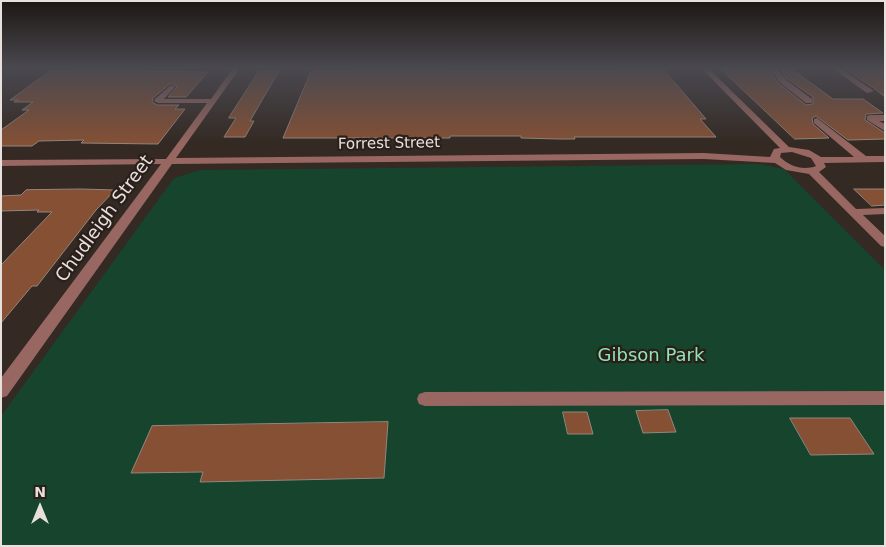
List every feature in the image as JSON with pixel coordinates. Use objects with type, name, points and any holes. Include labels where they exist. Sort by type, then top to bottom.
[{"type":"street","points":[[165,94],[158,101],[213,101]]},
{"type":"street","name":"Chudleigh Street","points":[[1,391],[218,94]]},
{"type":"street","points":[[731,94],[786,149]]},
{"type":"street","points":[[799,94],[809,101]]},
{"type":"street","points":[[885,118],[870,118],[885,128]]},
{"type":"street","points":[[817,121],[862,159]]},
{"type":"street","points":[[777,160],[775,157],[777,151],[786,149],[807,153],[819,160],[885,159]]},
{"type":"street","name":"Forrest Street","points":[[1,163],[704,156],[777,160],[794,168],[812,171]]},
{"type":"street","points":[[819,160],[821,167],[812,171],[885,243]]},
{"type":"street","points":[[853,212],[885,211]]},
{"type":"street","points":[[425,398],[885,398]]},
{"type":"green space","name":"Gibson Park","points":[[759,164],[784,169],[885,270],[885,546],[1,546],[1,416],[174,178],[200,170]]},
{"type":"building","points":[[19,94],[158,94],[153,98],[152,102],[157,105],[179,105],[175,109],[185,109],[158,144],[81,143],[84,140],[39,141],[32,146],[1,146],[1,130],[29,110],[22,110],[33,102],[14,102],[18,100],[10,100]]},
{"type":"building","points":[[171,94],[189,94],[186,97],[168,97]]},
{"type":"building","points":[[245,94],[266,94],[250,121],[254,121],[245,137],[224,137],[236,118],[229,118]]},
{"type":"building","points":[[302,94],[684,94],[706,119],[700,119],[716,137],[574,137],[575,139],[521,138],[521,136],[283,138]]},
{"type":"building","points":[[747,94],[791,94],[806,105],[813,104],[813,97],[808,94],[825,94],[833,99],[863,99],[883,113],[866,114],[865,120],[885,133],[885,139],[848,140],[816,116],[812,118],[813,124],[829,138],[795,139]]},
{"type":"building","points":[[854,189],[885,189],[885,205],[872,206]]},
{"type":"building","points":[[26,190],[115,190],[96,210],[37,286],[32,286],[1,323],[1,265],[52,212],[37,212],[39,210],[1,211],[1,196],[21,195]]},
{"type":"building","points":[[668,410],[676,432],[643,433],[636,411]]},
{"type":"building","points":[[563,412],[587,412],[593,434],[568,434]]},
{"type":"building","points":[[790,418],[850,418],[874,454],[811,455]]},
{"type":"building","points":[[388,422],[384,478],[200,482],[203,472],[131,473],[152,426]]}]
